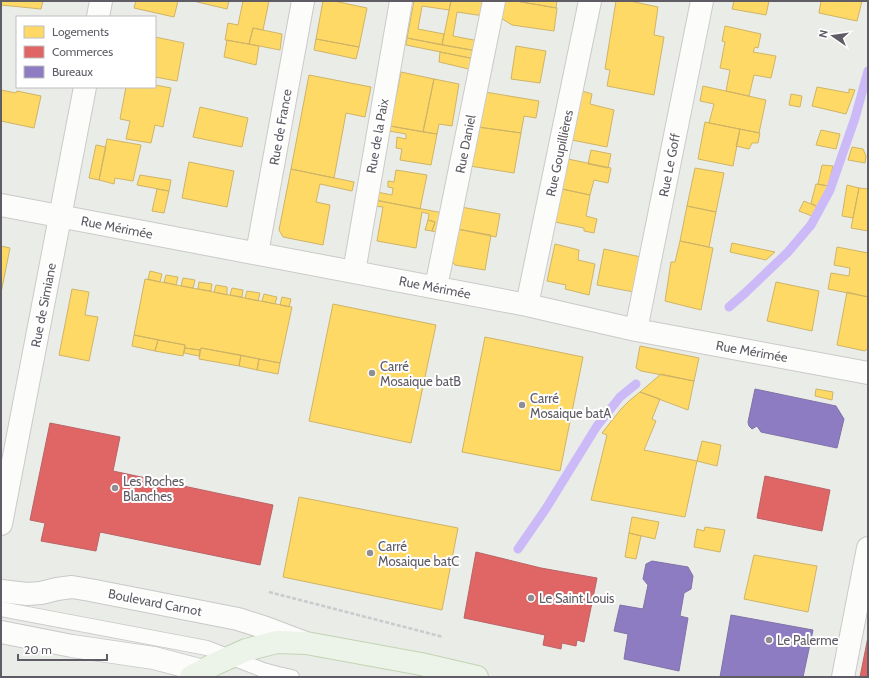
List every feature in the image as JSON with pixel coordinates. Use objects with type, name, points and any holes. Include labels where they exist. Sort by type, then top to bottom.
[{"type":"main road","name":"Boulevard Carnot","points":[[205,675],[215,664],[246,650],[277,642],[306,643],[420,671],[477,677]]},
{"type":"street","points":[[98,16],[101,1]]},
{"type":"street","name":"Rue de France","points":[[257,253],[303,1]]},
{"type":"street","name":"Rue de la Paix","points":[[354,272],[401,1]]},
{"type":"street","name":"Rue Daniel","points":[[436,288],[494,1]]},
{"type":"street","name":"Rue Goupillières","points":[[527,305],[590,1]]},
{"type":"street","name":"Rue Le Goff","points":[[636,330],[702,1]]},
{"type":"street","name":"Rue de Simiane","points":[[1,524],[85,88]]},
{"type":"street","name":"Rue Mérimée","points":[[1,204],[527,305],[636,330],[868,373]]},
{"type":"street","points":[[843,677],[868,548]]},
{"type":"street","name":"Boulevard Carnot","points":[[1,591],[27,594],[72,587],[90,590],[238,619],[306,643]]},
{"type":"street","name":"Boulevard Carnot","points":[[1,632],[72,646],[154,658],[205,675]]},
{"type":"lane","points":[[1,609],[182,642],[207,648],[263,670],[292,677]]},
{"type":"path","points":[[269,592],[443,637]]},
{"type":"building: Logements","points":[[1,1],[43,1],[41,9],[1,5]]},
{"type":"building: Logements","points":[[136,1],[178,1],[174,17],[134,8]]},
{"type":"building: Logements","points":[[193,1],[229,1],[227,9]]},
{"type":"building: Logements","points":[[243,1],[269,1],[263,30],[253,28],[249,44],[225,40],[228,23],[238,25]]},
{"type":"building: Logements","points":[[323,1],[334,1],[367,8],[359,47],[316,39]]},
{"type":"building: Logements","points":[[414,1],[451,1],[449,10],[422,6],[418,29],[444,34],[442,45],[407,38]]},
{"type":"building: Logements","points":[[451,1],[487,1],[484,16],[457,12],[453,36],[479,41],[477,51],[442,45]]},
{"type":"building: Logements","points":[[504,1],[516,1],[557,8],[554,31],[512,25],[501,18]]},
{"type":"building: Logements","points":[[516,1],[557,1],[556,8]]},
{"type":"building: Logements","points":[[616,1],[630,1],[658,7],[654,35],[664,37],[654,95],[607,86],[610,70],[605,69]]},
{"type":"building: Logements","points":[[734,1],[769,1],[766,15],[732,9]]},
{"type":"building: Logements","points":[[821,1],[862,1],[857,21],[819,13]]},
{"type":"building: Logements","points":[[725,26],[761,34],[758,48],[755,47],[753,52],[776,56],[771,78],[754,75],[749,96],[726,91],[730,70],[720,68],[725,42],[722,41]]},
{"type":"building: Logements","points":[[253,28],[282,34],[280,50],[249,44]]},
{"type":"building: Logements","points":[[156,37],[184,43],[177,81],[156,77]]},
{"type":"building: Logements","points":[[407,38],[477,51],[475,59],[406,45]]},
{"type":"building: Logements","points":[[316,39],[359,47],[356,59],[314,50]]},
{"type":"building: Logements","points":[[227,40],[259,46],[256,65],[224,57]]},
{"type":"building: Logements","points":[[516,46],[546,51],[540,83],[511,79]]},
{"type":"building: Logements","points":[[440,52],[475,59],[473,70],[439,62]]},
{"type":"building: Logements","points":[[401,72],[434,79],[423,132],[390,126]]},
{"type":"building: Logements","points":[[309,75],[371,87],[365,117],[346,113],[334,178],[291,169]]},
{"type":"building: Logements","points":[[434,79],[459,84],[452,126],[439,124],[437,134],[423,132]]},
{"type":"building: Logements","points":[[156,85],[171,88],[163,127],[155,125],[151,143],[126,139],[130,121],[120,119],[126,88],[156,88]]},
{"type":"building: Logements","points":[[703,86],[766,100],[759,133],[709,123],[714,104],[700,101]]},
{"type":"building: Logements","points":[[817,87],[849,93],[849,89],[855,90],[846,114],[812,106]]},
{"type":"building: Logements","points":[[1,90],[16,93],[17,91],[41,96],[34,128],[1,121]]},
{"type":"building: Logements","points":[[582,91],[592,94],[590,104],[614,110],[607,147],[572,140]]},
{"type":"building: Logements","points":[[485,92],[539,101],[536,118],[524,116],[521,133],[478,127]]},
{"type":"building: Logements","points":[[791,94],[802,96],[800,107],[789,105]]},
{"type":"building: Logements","points":[[200,107],[248,118],[242,147],[193,137]]},
{"type":"building: Logements","points":[[705,122],[740,129],[733,166],[698,159]]},
{"type":"building: Logements","points":[[390,126],[437,134],[431,165],[400,160],[402,149],[396,148],[397,137],[406,139],[406,134],[389,131]]},
{"type":"building: Logements","points":[[478,127],[521,133],[514,173],[470,166]]},
{"type":"building: Logements","points":[[740,129],[760,133],[758,143],[752,143],[749,149],[736,146]]},
{"type":"building: Logements","points":[[821,130],[840,134],[836,149],[816,145]]},
{"type":"building: Logements","points":[[107,139],[141,145],[133,181],[115,178],[114,184],[99,180]]},
{"type":"building: Logements","points":[[96,145],[106,147],[99,180],[89,178]]},
{"type":"building: Logements","points":[[852,147],[863,149],[866,156],[865,163],[848,160]]},
{"type":"building: Logements","points":[[591,150],[611,154],[608,168],[588,164]]},
{"type":"building: Logements","points":[[568,159],[611,168],[608,183],[594,180],[590,195],[562,189]]},
{"type":"building: Logements","points":[[189,162],[234,171],[227,207],[182,198]]},
{"type":"building: Logements","points":[[822,165],[833,166],[828,186],[818,184]]},
{"type":"building: Logements","points":[[695,168],[724,173],[716,212],[687,206]]},
{"type":"building: Logements","points":[[291,169],[354,182],[352,191],[320,184],[316,202],[330,205],[323,245],[283,237],[279,230]]},
{"type":"building: Logements","points":[[396,170],[427,175],[420,209],[375,200],[377,192],[392,195],[393,188],[388,187],[388,181],[394,182]]},
{"type":"building: Logements","points":[[140,175],[171,180],[169,191],[137,185]]},
{"type":"building: Logements","points":[[816,184],[828,186],[818,207],[811,203]]},
{"type":"building: Logements","points":[[847,185],[859,188],[853,218],[842,216]]},
{"type":"building: Logements","points":[[859,188],[868,189],[868,231],[851,228]]},
{"type":"building: Logements","points":[[157,189],[169,191],[164,213],[152,211]]},
{"type":"building: Logements","points":[[562,189],[590,195],[586,216],[597,219],[594,233],[584,231],[584,228],[555,222]]},
{"type":"building: Logements","points":[[375,200],[443,213],[439,233],[432,231],[435,222],[428,220],[429,214],[422,212],[416,248],[377,241],[383,207],[374,206]]},
{"type":"building: Logements","points":[[804,201],[818,207],[812,216],[799,211]]},
{"type":"building: Logements","points":[[687,206],[716,212],[709,247],[680,241]]},
{"type":"building: Logements","points":[[461,207],[500,214],[496,237],[457,229]]},
{"type":"building: Logements","points":[[428,220],[435,222],[432,231],[425,230]]},
{"type":"building: Logements","points":[[457,229],[491,235],[485,270],[455,265],[451,260]]},
{"type":"building: Logements","points":[[680,241],[713,248],[701,310],[665,301],[671,262],[675,262]]},
{"type":"building: Logements","points":[[732,243],[775,252],[766,260],[730,252]]},
{"type":"building: Logements","points":[[555,244],[579,250],[578,260],[595,264],[589,295],[565,289],[566,285],[547,281]]},
{"type":"building: Logements","points":[[1,246],[10,248],[1,293]]},
{"type":"building: Logements","points":[[837,247],[868,253],[868,297],[828,289],[831,273],[849,276],[850,268],[834,265]]},
{"type":"building: Logements","points":[[604,249],[641,257],[634,292],[597,285]]},
{"type":"building: Logements","points":[[150,271],[162,274],[160,282],[148,279]]},
{"type":"building: Logements","points":[[166,275],[178,277],[176,285],[164,282]]},
{"type":"building: Logements","points":[[183,278],[195,280],[193,288],[181,286]]},
{"type":"building: Logements","points":[[145,279],[292,307],[280,363],[201,348],[200,350],[185,348],[185,345],[134,335]]},
{"type":"building: Logements","points":[[199,282],[212,284],[211,291],[198,289]]},
{"type":"building: Logements","points":[[776,282],[819,291],[812,331],[767,321]]},
{"type":"building: Logements","points":[[216,285],[227,287],[227,295],[214,292]]},
{"type":"building: Logements","points":[[232,288],[243,290],[242,297],[230,295]]},
{"type":"building: Logements","points":[[72,289],[89,292],[85,315],[98,317],[89,361],[59,355]]},
{"type":"building: Logements","points":[[247,291],[260,293],[258,301],[245,298]]},
{"type":"building: Logements","points":[[847,292],[868,297],[868,348],[865,351],[837,345]]},
{"type":"building: Logements","points":[[264,294],[277,297],[275,304],[262,301]]},
{"type":"building: Logements","points":[[282,297],[291,299],[289,307],[280,305]]},
{"type":"building: Logements","name":"Carré Mosaique batB","points":[[333,304],[436,325],[411,443],[309,421]]},
{"type":"building: Logements","points":[[134,335],[158,340],[155,351],[132,346]]},
{"type":"building: Logements","name":"Carré Mosaique batA","points":[[485,337],[583,357],[560,471],[462,452]]},
{"type":"building: Logements","points":[[158,340],[185,345],[183,356],[155,351]]},
{"type":"building: Logements","points":[[640,346],[699,358],[694,381],[641,371],[636,368]]},
{"type":"building: Logements","points":[[185,348],[200,350],[199,356],[184,353]]},
{"type":"building: Logements","points":[[201,348],[241,355],[239,366],[199,359]]},
{"type":"building: Logements","points":[[241,355],[259,359],[257,370],[239,366]]},
{"type":"building: Logements","points":[[259,359],[280,363],[278,374],[257,370]]},
{"type":"building: Logements","points":[[661,374],[694,381],[688,410],[640,392]]},
{"type":"building: Logements","points":[[816,389],[833,392],[832,400],[815,396]]},
{"type":"building: Logements","points":[[640,392],[660,399],[652,419],[656,421],[644,450],[697,461],[685,517],[591,500],[607,435],[602,433],[621,409]]},
{"type":"building: Logements","points":[[702,441],[721,445],[717,466],[697,461]]},
{"type":"building: Logements","name":"Carré Mosaique batC","points":[[299,497],[458,528],[442,610],[283,577]]},
{"type":"building: Logements","points":[[632,517],[659,522],[655,539],[629,533]]},
{"type":"building: Logements","points":[[705,527],[725,530],[720,552],[694,547],[697,529],[704,531]]},
{"type":"building: Logements","points":[[629,533],[641,536],[636,559],[625,557]]},
{"type":"building: Logements","points":[[754,555],[817,566],[808,612],[744,599]]},
{"type":"building: Commerces","name":"Les Roches Blanches","points":[[50,423],[120,437],[113,471],[273,505],[260,565],[100,532],[96,551],[41,541],[45,523],[30,520]]},
{"type":"building: Commerces","points":[[765,476],[830,490],[822,531],[757,518]]},
{"type":"building: Commerces","name":"Le Saint Louis","points":[[476,552],[541,568],[597,578],[584,642],[577,640],[576,646],[562,643],[561,649],[543,645],[545,635],[464,618]]},
{"type":"building: Commerces","points":[[868,637],[868,677],[860,677]]},
{"type":"building: Bureaux","points":[[755,389],[836,406],[844,419],[837,448],[761,432],[757,426],[752,429],[748,422]]},
{"type":"building: Bureaux","points":[[652,561],[688,567],[693,576],[691,589],[684,593],[680,616],[688,618],[679,671],[624,659],[628,634],[614,631],[620,605],[643,609],[648,585],[643,579],[646,564]]},
{"type":"building: Bureaux","name":"Le Palerme","points":[[731,615],[813,630],[803,677],[720,677]]},
{"type":"waterway","points":[[729,307],[788,252],[811,225],[830,190],[855,118],[868,71]]},
{"type":"waterway","points":[[518,549],[545,510],[597,426],[620,397],[636,384]]},
{"type":"place","name":"Carré Mosaique batB","points":[[372,373]]},
{"type":"place","name":"Carré Mosaique batA","points":[[522,405]]},
{"type":"place","name":"Les Roches Blanches","points":[[115,488]]},
{"type":"place","name":"Carré Mosaique batC","points":[[370,553]]},
{"type":"place","name":"Le Saint Louis","points":[[531,598]]},
{"type":"place","name":"Le Palerme","points":[[769,640]]}]
